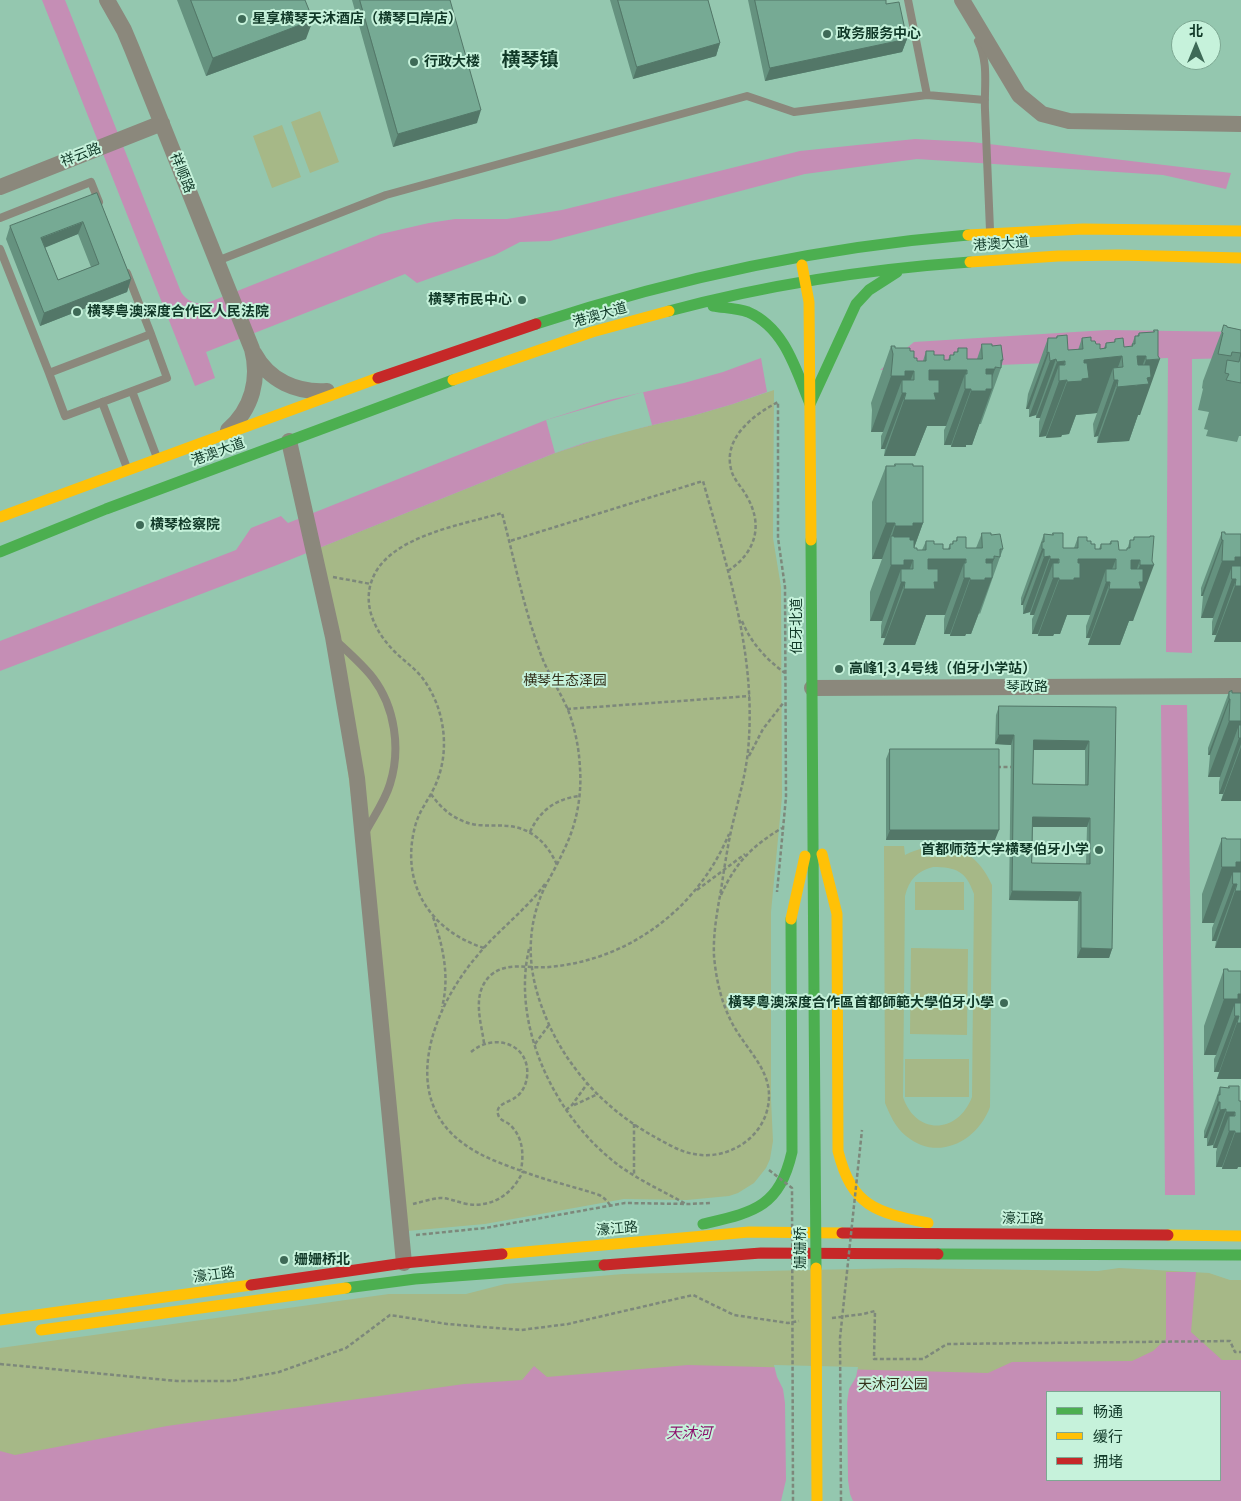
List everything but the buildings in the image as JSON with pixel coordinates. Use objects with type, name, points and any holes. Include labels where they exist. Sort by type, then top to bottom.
[{"type":"main road","name":"港澳大道","points":[[0,517],[341,391],[522,327],[584,307],[692,279],[801,256],[877,245],[990,234],[1118,229],[1241,231]]},
{"type":"main road","name":"港澳大道","points":[[0,552],[66,525],[289,441],[531,352],[592,332],[696,304],[806,282],[919,266],[999,259],[1118,255],[1241,258]]},
{"type":"main road","name":"伯牙北道","points":[[801,256],[809,302],[814,995]]},
{"type":"main road","points":[[810,404],[856,304],[868,290],[884,279],[900,271],[919,266]]},
{"type":"main road","points":[[696,304],[736,309],[756,316],[773,329],[786,346],[810,404]]},
{"type":"main road","points":[[813,819],[837,914],[838,1151],[843,1173],[854,1192],[862,1200],[881,1212],[976,1233]]},
{"type":"main road","points":[[612,1244],[740,1216],[750,1212],[760,1207],[776,1192],[787,1173],[792,1152],[791,914],[813,819]]},
{"type":"main road","name":"姗姗桥","points":[[814,995],[817,1501]]},
{"type":"main road","name":"濠江路","points":[[0,1320],[404,1263],[749,1232],[1241,1236]]},
{"type":"main road","points":[[30,1332],[415,1279],[761,1252],[1241,1255]]},
{"type":"street","name":"祥顺路","points":[[107,0],[124,30],[257,358],[270,374],[287,385],[307,391],[341,391]]},
{"type":"street","points":[[962,0],[1019,95],[1042,114],[1070,121],[1241,124]]},
{"type":"street","name":"祥云路","points":[[0,187],[162,123]]},
{"type":"street","name":"祥顺路","points":[[217,437],[234,425],[250,399],[255,379],[252,349]]},
{"type":"street","points":[[289,441],[333,637],[350,731],[404,1263]]},
{"type":"street","name":"琴政路","points":[[812,688],[1241,686]]},
{"type":"lane","points":[[908,0],[927,95]]},
{"type":"lane","points":[[955,0],[984,52],[986,67],[985,100],[990,234]]},
{"type":"lane","points":[[217,261],[386,194],[747,96],[794,112],[927,95],[985,100]]},
{"type":"lane","points":[[0,218],[91,182],[102,209]]},
{"type":"lane","points":[[0,248],[65,416],[168,378],[123,263]]},
{"type":"lane","points":[[49,373],[151,334]]},
{"type":"lane","points":[[132,391],[158,460]]},
{"type":"lane","points":[[102,402],[128,471]]},
{"type":"lane","points":[[333,637],[374,679],[388,706],[395,737],[394,768],[390,784],[362,838]]},
{"type":"path","points":[[728,571],[740,563],[749,552],[756,524],[754,510],[731,469],[732,447],[744,427],[753,418],[778,402],[778,538],[785,587],[786,796],[777,894]]},
{"type":"path","points":[[510,541],[703,481],[739,615],[746,650],[750,696],[747,760],[732,829],[714,936],[716,972],[719,989],[732,1022],[766,1075],[768,1089],[767,1109],[759,1128],[738,1148],[723,1154],[707,1156],[692,1154],[666,1143],[634,1124],[587,1084],[561,1048],[549,1025],[536,989],[531,968],[530,945]]},
{"type":"path","points":[[484,948],[466,942],[450,932],[432,916],[425,906],[415,882],[411,858],[412,845],[417,820],[439,774],[444,749],[442,723],[439,710],[428,686],[393,650],[379,632],[370,611],[369,601],[371,584],[376,571],[388,557],[406,543],[502,512],[537,646],[567,709],[577,740],[579,756],[579,796],[570,836],[539,900],[533,922],[526,967],[526,998],[535,1044],[545,1073],[566,1110],[587,1137],[634,1176],[688,1204]]},
{"type":"path","points":[[318,567],[371,584]]},
{"type":"path","points":[[739,615],[757,648],[785,673]]},
{"type":"path","points":[[567,709],[750,696]]},
{"type":"path","points":[[747,760],[763,729],[785,701]]},
{"type":"path","points":[[995,766],[1011,767]]},
{"type":"path","points":[[431,794],[450,814],[467,822],[486,826],[509,826],[530,832],[547,846],[557,865]]},
{"type":"path","points":[[530,832],[539,816],[545,810],[561,800],[579,796]]},
{"type":"path","points":[[484,1043],[478,1006],[481,988],[486,980],[508,967],[531,968],[568,965],[586,961],[621,948],[653,930],[694,893],[782,828]]},
{"type":"path","points":[[694,893],[716,863],[732,829]]},
{"type":"path","points":[[720,898],[735,868],[753,848]]},
{"type":"path","points":[[441,1012],[463,974],[484,948],[521,913],[549,879]]},
{"type":"path","points":[[432,916],[440,939],[444,962],[445,994],[429,1048],[427,1064],[428,1087],[434,1109],[442,1122],[452,1134],[477,1152],[522,1171],[599,1195],[611,1205]]},
{"type":"path","points":[[535,1044],[549,1025]]},
{"type":"path","points":[[399,1208],[440,1198],[468,1204],[487,1204],[496,1201],[510,1192],[519,1180],[522,1171],[523,1153],[520,1138],[515,1130],[500,1118],[498,1108],[502,1104],[510,1102],[522,1091],[527,1076],[524,1060],[515,1048],[500,1042],[484,1043],[471,1052]]},
{"type":"path","points":[[566,1110],[572,1105],[587,1084]]},
{"type":"path","points":[[768,1089],[775,1089]]},
{"type":"path","points":[[572,1105],[598,1094]]},
{"type":"path","points":[[634,1124],[634,1176]]},
{"type":"path","points":[[841,1501],[840,1338],[862,1130]]},
{"type":"path","points":[[767,1174],[772,1165]]},
{"type":"path","points":[[769,1170],[792,1188],[793,1501]]},
{"type":"path","points":[[402,1236],[485,1228],[625,1203],[688,1204],[712,1202]]},
{"type":"path","points":[[0,1364],[178,1381],[231,1381],[279,1372],[346,1348],[390,1315],[447,1324],[521,1330],[568,1324],[693,1295],[734,1315],[788,1323],[807,1321]]},
{"type":"path","points":[[826,1318],[875,1311],[874,1359],[923,1359],[947,1344],[1230,1341],[1235,1352],[1241,1352]]},
{"type":"green space","points":[[320,111],[339,162],[310,173],[291,122]]},
{"type":"green space","points":[[282,125],[301,177],[272,188],[253,136]]},
{"type":"green space","name":"横琴生态泽园","points":[[774,390],[773,538],[781,587],[782,797],[771,912],[771,1100],[773,1141],[770,1159],[766,1168],[754,1183],[729,1196],[687,1200],[624,1199],[485,1224],[407,1231],[319,548],[555,453],[618,433],[692,416]]},
{"type":"green space","points":[[884,846],[904,846],[905,855],[932,847],[944,846],[956,849],[976,861],[992,885],[990,1107],[976,1130],[966,1138],[955,1144],[943,1147],[930,1147],[918,1144],[906,1136],[893,1121],[885,1103]],"holes":[[[933,867],[954,869],[964,875],[974,894],[972,1097],[966,1109],[957,1118],[947,1124],[937,1126],[917,1119],[909,1110],[903,1097],[905,896],[914,877],[922,871]]]},
{"type":"green space","points":[[915,882],[964,882],[964,910],[915,910]]},
{"type":"green space","points":[[911,948],[968,949],[967,1035],[910,1034]]},
{"type":"green space","points":[[905,1059],[969,1059],[969,1097],[905,1097]]},
{"type":"green space","name":"天沐河公园","points":[[903,1268],[1098,1271],[1119,1268],[1209,1273],[1230,1280],[1241,1280],[1241,1501],[0,1501],[0,1348],[389,1294],[466,1294],[505,1284],[623,1274]]},
{"type":"water","points":[[42,0],[65,0],[181,292],[186,298],[195,303],[207,303],[381,234],[455,219],[507,219],[562,210],[800,151],[915,139],[972,142],[1231,173],[1226,189],[1163,175],[917,159],[805,174],[550,241],[520,242],[495,255],[417,283],[405,274],[206,352],[215,378],[195,386]]},
{"type":"water","points":[[1107,330],[1241,332],[1241,358],[1192,359],[1192,653],[1166,652],[1168,358],[880,370],[914,342]]},
{"type":"water","points":[[761,358],[767,392],[692,416],[618,433],[555,453],[277,565],[0,671],[0,641],[236,550],[251,528],[281,516],[288,523],[546,420],[609,400],[723,372]]},
{"type":"water","points":[[1161,705],[1187,705],[1195,1195],[1165,1195]]},
{"type":"water","name":"天沐河","points":[[1166,1272],[1196,1272],[1191,1332],[1222,1360],[1241,1360],[1241,1501],[0,1501],[0,1451],[15,1455],[167,1426],[464,1384],[522,1380],[534,1366],[547,1377],[688,1365],[988,1373],[1012,1362],[1132,1361],[1153,1351],[1166,1339]]},
{"type":"pier","points":[[643,392],[652,425],[584,443],[555,453],[546,420]]},
{"type":"pier","points":[[774,1365],[858,1367],[856,1377],[849,1389],[847,1403],[848,1480],[853,1501],[781,1501],[786,1480],[785,1403],[783,1389]]},
{"type":"traffic: fast","points":[[536,324],[642,292],[749,267],[858,248],[968,235]]},
{"type":"traffic: fast","points":[[669,311],[743,293],[818,279],[970,262]]},
{"type":"traffic: fast","points":[[810,404],[856,304],[869,290],[897,272]]},
{"type":"traffic: fast","points":[[713,306],[748,312],[761,319],[771,328],[788,351],[810,404]]},
{"type":"traffic: fast","points":[[0,552],[106,509],[453,380]]},
{"type":"traffic: fast","points":[[811,540],[814,995]]},
{"type":"traffic: fast","points":[[703,1224],[737,1216],[762,1204],[772,1196],[787,1171],[792,1152],[791,919]]},
{"type":"traffic: fast","points":[[814,995],[816,1268]]},
{"type":"traffic: fast","points":[[938,1254],[1241,1255]]},
{"type":"traffic: fast","points":[[346,1288],[415,1279],[604,1265]]},
{"type":"traffic: slow","points":[[968,235],[1083,229],[1241,231]]},
{"type":"traffic: slow","points":[[970,262],[1058,256],[1118,255],[1241,258]]},
{"type":"traffic: slow","points":[[802,265],[809,302],[811,540]]},
{"type":"traffic: slow","points":[[453,380],[592,332],[669,311]]},
{"type":"traffic: slow","points":[[0,517],[378,378]]},
{"type":"traffic: slow","points":[[822,854],[837,914],[838,1151],[851,1184],[869,1204],[894,1215],[928,1223]]},
{"type":"traffic: slow","points":[[791,919],[805,856]]},
{"type":"traffic: slow","points":[[502,1254],[749,1232],[842,1233]]},
{"type":"traffic: slow","points":[[1168,1235],[1241,1236]]},
{"type":"traffic: slow","points":[[816,1268],[817,1501]]},
{"type":"traffic: slow","points":[[0,1320],[251,1285]]},
{"type":"traffic: slow","points":[[41,1330],[346,1288]]},
{"type":"traffic: jam","points":[[378,378],[536,324]]},
{"type":"traffic: jam","points":[[842,1233],[1168,1235]]},
{"type":"traffic: jam","points":[[604,1265],[761,1253],[938,1254]]},
{"type":"traffic: jam","points":[[251,1285],[404,1263],[502,1254]]},
{"type":"place","name":"星享横琴天沐酒店（横琴口岸店）","points":[[242,19]]},
{"type":"place","name":"政务服务中心","points":[[827,34]]},
{"type":"place","name":"行政大楼","points":[[414,62]]},
{"type":"place","name":"横琴市民中心","points":[[522,300]]},
{"type":"place","name":"横琴粤澳深度合作区人民法院","points":[[77,312]]},
{"type":"place","name":"横琴检察院","points":[[140,525]]},
{"type":"place","name":"高峰1,3,4号线（伯牙小学站）","points":[[839,669]]},
{"type":"place","name":"首都师范大学横琴伯牙小学","points":[[1099,850]]},
{"type":"place","name":"橫琴粵澳深度合作區首都師範大學伯牙小學","points":[[1004,1003]]},
{"type":"place","name":"姗姗桥北","points":[[284,1260]]},
{"type":"district","name":"横琴镇","points":[[530,60]]}]
